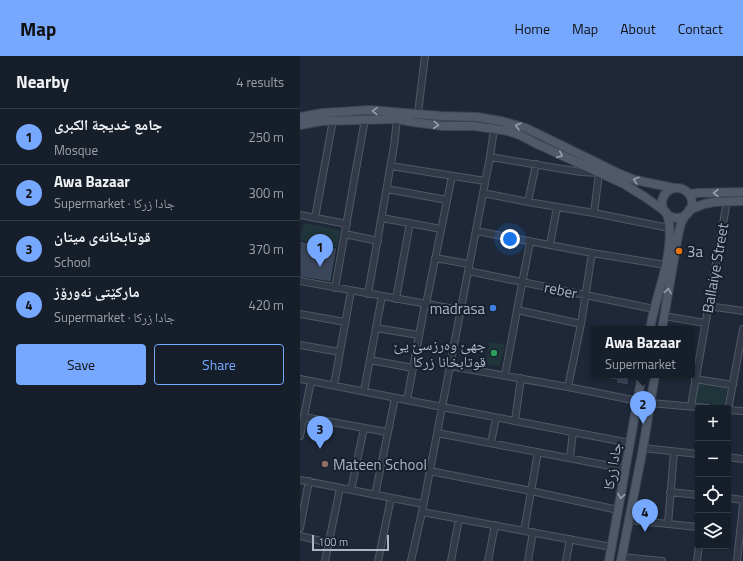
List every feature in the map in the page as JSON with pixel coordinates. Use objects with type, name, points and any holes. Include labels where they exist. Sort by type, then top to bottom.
[{"type":"main road","points":[[300,117],[322,113],[370,110],[441,116],[477,117],[509,123],[541,134],[635,180],[677,188],[689,194],[743,192]]},
{"type":"main road","points":[[300,125],[333,120],[397,119],[443,126],[474,126],[508,131],[522,136],[624,184],[673,217],[683,216],[688,212],[709,203],[743,201]]},
{"type":"main road","points":[[651,326],[666,265],[669,245],[669,218],[662,206],[662,199],[668,191],[674,188]]},
{"type":"main road","points":[[662,326],[678,236],[681,223],[688,212],[691,202],[689,194]]},
{"type":"main road","name":"جادا زرکا","points":[[609,561],[642,378]]},
{"type":"main road","name":"جادا زرکا","points":[[622,559],[654,378]]},
{"type":"street","points":[[413,122],[418,113],[425,56]]},
{"type":"street","points":[[335,288],[365,119]]},
{"type":"street","points":[[368,294],[391,166],[397,119]]},
{"type":"street","points":[[315,218],[333,120]]},
{"type":"street","points":[[411,561],[430,471],[490,157],[494,129]]},
{"type":"street","points":[[490,157],[581,172],[599,173],[594,213]]},
{"type":"street","points":[[528,202],[536,164]]},
{"type":"street","points":[[391,166],[485,181]]},
{"type":"street","points":[[407,400],[452,176]]},
{"type":"street","points":[[387,189],[447,200]]},
{"type":"street","points":[[483,193],[669,228]]},
{"type":"street","name":"Ballaiye Street","points":[[691,406],[727,201]]},
{"type":"street","points":[[550,245],[557,207]]},
{"type":"street","points":[[300,215],[346,224]]},
{"type":"street","points":[[382,218],[441,229]]},
{"type":"street","points":[[396,299],[410,223]]},
{"type":"street","points":[[476,231],[530,242],[666,265]]},
{"type":"street","points":[[345,234],[378,241]]},
{"type":"street","points":[[505,375],[530,242]]},
{"type":"street","points":[[568,386],[581,324],[592,253]]},
{"type":"street","name":"reber","points":[[436,258],[522,282],[654,309]]},
{"type":"street","points":[[300,281],[460,310]]},
{"type":"street","points":[[334,385],[351,291]]},
{"type":"street","points":[[364,392],[382,296]]},
{"type":"street","points":[[708,306],[743,312]]},
{"type":"street","points":[[517,310],[581,324]]},
{"type":"street","points":[[300,314],[345,322]]},
{"type":"street","points":[[664,316],[705,323]]},
{"type":"street","points":[[376,328],[419,335]]},
{"type":"street","points":[[729,405],[743,329]]},
{"type":"street","points":[[300,345],[340,352]]},
{"type":"street","points":[[370,360],[413,368]]},
{"type":"street","points":[[450,366],[568,386],[638,401]]},
{"type":"street","points":[[514,421],[521,378]]},
{"type":"street","points":[[300,379],[630,443]]},
{"type":"street","points":[[695,379],[733,385]]},
{"type":"street","points":[[300,436],[311,381]]},
{"type":"street","points":[[375,495],[395,398]]},
{"type":"street","points":[[650,403],[695,406]]},
{"type":"street","points":[[731,410],[743,411]]},
{"type":"street","points":[[304,417],[388,432]]},
{"type":"street","points":[[491,443],[496,418]]},
{"type":"street","points":[[351,490],[364,428]]},
{"type":"street","points":[[570,458],[574,432]]},
{"type":"street","points":[[437,433],[626,469]]},
{"type":"street","points":[[643,448],[695,454]]},
{"type":"street","points":[[524,531],[538,452]]},
{"type":"street","points":[[668,524],[674,452]]},
{"type":"street","points":[[731,457],[743,459]]},
{"type":"street","points":[[430,471],[618,510]]},
{"type":"street","points":[[300,480],[423,504]]},
{"type":"street","points":[[300,528],[301,513],[309,481]]},
{"type":"street","points":[[325,561],[340,488]]},
{"type":"street","points":[[670,492],[695,495]]},
{"type":"street","points":[[380,561],[391,498]]},
{"type":"street","points":[[731,498],[743,500]]},
{"type":"street","points":[[737,561],[741,544],[743,505]]},
{"type":"street","points":[[422,512],[611,547]]},
{"type":"street","points":[[451,561],[459,519]]},
{"type":"street","points":[[629,520],[695,527]]},
{"type":"street","points":[[488,561],[495,525]]},
{"type":"street","points":[[528,561],[533,532]]},
{"type":"street","points":[[300,536],[329,543]]},
{"type":"street","points":[[566,561],[570,539]]},
{"type":"street","points":[[698,561],[699,549]]},
{"type":"street","points":[[622,559],[662,561]]},
{"type":"green space","points":[[304,223],[340,230],[337,248],[300,241]]},
{"type":"green space","points":[[490,342],[505,344],[500,366],[485,364]]},
{"type":"green space","points":[[697,383],[727,387],[725,405],[695,403]]},
{"type":"building","points":[[300,241],[337,248],[331,282],[300,277]]},
{"type":"building","points":[[629,378],[628,385],[616,383],[617,380],[608,379]]},
{"type":"place","name":"3a","points":[[679,251]]},
{"type":"place","name":"جامع خدیجة الکبری","points":[[320,267]]},
{"type":"place","name":"madrasa","points":[[493,308]]},
{"type":"place","name":"جھێ وەرزسێ یێ قوتابخانا زرکا","points":[[494,353]]},
{"type":"place","name":"Awa Bazaar","points":[[643,424]]},
{"type":"place","name":"قوتابخانەی میتان","points":[[320,449]]},
{"type":"place","name":"Mateen School","points":[[325,464]]},
{"type":"place","name":"مارکێتی نەورۆز","points":[[645,532]]}]
